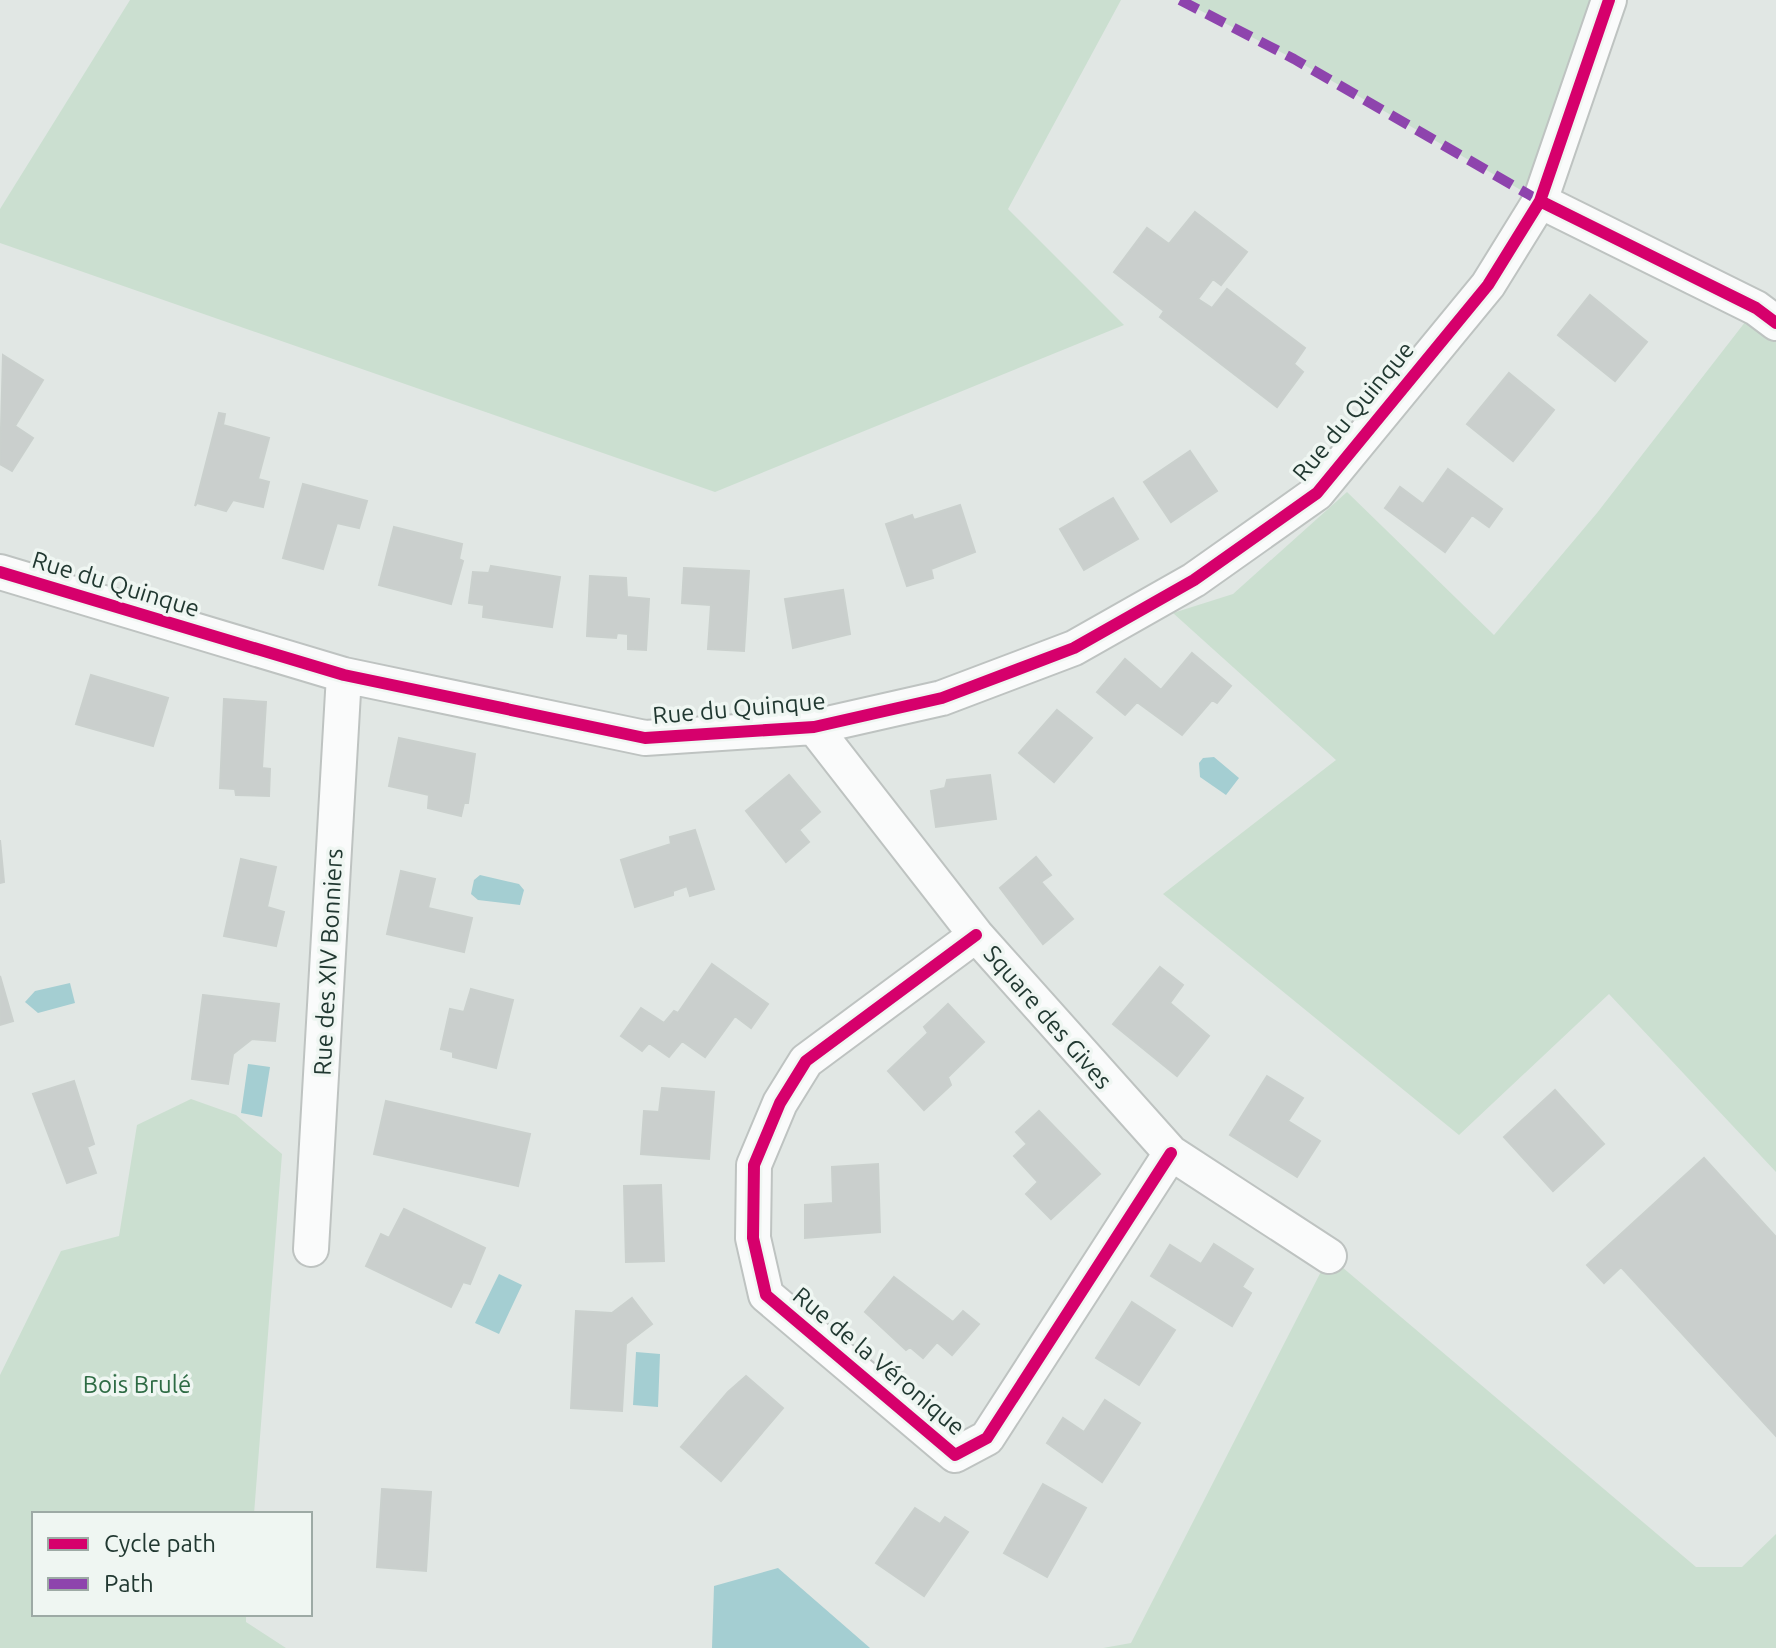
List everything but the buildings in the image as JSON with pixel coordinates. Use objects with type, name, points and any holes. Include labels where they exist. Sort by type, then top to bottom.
[{"type":"street","name":"Rue du Quinque","points":[[0,572],[344,675],[645,738],[814,727],[942,698],[1074,648],[1194,580],[1317,493],[1488,285],[1540,201],[1609,0]]},
{"type":"street","points":[[1540,201],[1756,308],[1776,323]]},
{"type":"street","name":"Rue des XIV Bonniers","points":[[311,1249],[344,675]]},
{"type":"street","name":"Square des Gives","points":[[814,727],[976,935],[1171,1153],[1329,1256]]},
{"type":"street","name":"Rue de la Véronique","points":[[976,935],[806,1061],[780,1103],[754,1165],[753,1238],[766,1295],[955,1455],[987,1438],[1171,1153]]},
{"type":"green space","points":[[130,0],[1121,0],[1008,209],[1124,325],[715,492],[0,243],[0,209]]},
{"type":"green space","points":[[1180,0],[1609,0],[1540,201],[1294,59]]},
{"type":"green space","points":[[1756,308],[1776,323],[1776,1172],[1609,994],[1459,1135],[1163,894],[1336,760],[1173,613],[1233,594],[1347,492],[1494,635],[1597,513]]},
{"type":"green space","name":"Bois Brulé","points":[[191,1099],[236,1115],[282,1154],[254,1512],[32,1512],[32,1616],[246,1616],[246,1622],[286,1648],[0,1648],[0,1375],[61,1251],[119,1236],[137,1125]]},
{"type":"green space","points":[[1329,1256],[1696,1567],[1742,1567],[1776,1534],[1776,1648],[1103,1648],[1131,1643]]},
{"type":"water","points":[[1214,757],[1239,778],[1226,795],[1200,777],[1199,763],[1203,758]]},
{"type":"water","points":[[480,875],[519,884],[524,890],[520,905],[478,900],[471,894],[474,880]]},
{"type":"water","points":[[70,983],[75,1003],[38,1013],[25,1002],[35,991]]},
{"type":"water","points":[[248,1064],[270,1067],[262,1117],[241,1113]]},
{"type":"water","points":[[499,1274],[522,1285],[499,1334],[475,1323]]},
{"type":"water","points":[[636,1352],[660,1354],[658,1407],[633,1405]]},
{"type":"water","points":[[778,1568],[870,1648],[712,1648],[714,1586]]},
{"type":"marked path","points":[[1180,0],[1294,59],[1540,201]]},
{"type":"cycle path","points":[[0,572],[344,675],[645,738],[814,727],[942,698],[1074,648],[1194,580],[1317,493],[1488,285],[1540,201],[1609,0]]},
{"type":"cycle path","points":[[1540,201],[1756,308],[1776,323]]},
{"type":"cycle path","points":[[976,935],[806,1061],[780,1103],[754,1165],[753,1238],[766,1295],[955,1455],[987,1438],[1171,1153]]}]
